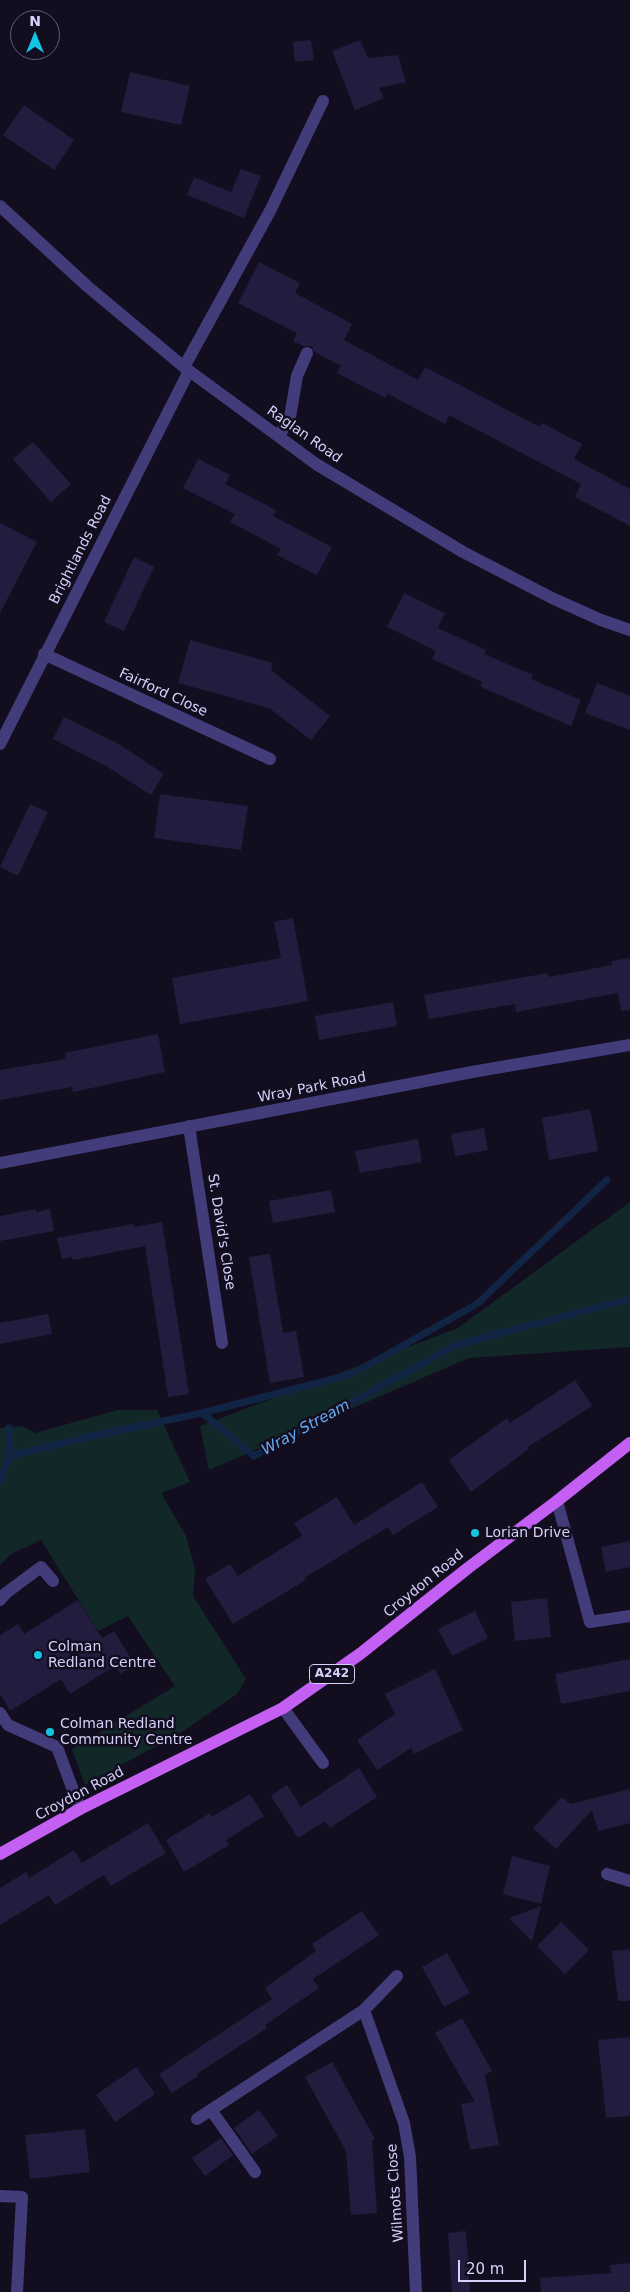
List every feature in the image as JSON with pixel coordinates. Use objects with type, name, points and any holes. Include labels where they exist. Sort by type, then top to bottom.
[{"type":"main road","name":"Croydon Road","points":[[0,1854],[80,1810],[283,1708],[360,1654],[468,1568],[557,1502],[630,1443]]},
{"type":"street","name":"Brightlands Road","points":[[0,744],[187,369],[270,211],[322,101]]},
{"type":"street","name":"Raglan Road","points":[[0,206],[87,286],[187,369],[316,464],[464,552],[552,598],[601,620],[630,630]]},
{"type":"street","points":[[279,436],[290,417],[298,376],[307,352]]},
{"type":"street","name":"Fairford Close","points":[[44,654],[270,759]]},
{"type":"street","name":"Wray Park Road","points":[[0,1163],[463,1074],[630,1045]]},
{"type":"street","name":"St. David's Close","points":[[190,1126],[222,1343]]},
{"type":"street","points":[[557,1502],[590,1622],[630,1616]]},
{"type":"street","points":[[0,1600],[6,1593],[41,1567],[53,1581]]},
{"type":"street","points":[[283,1708],[322,1763]]},
{"type":"street","points":[[0,1713],[8,1724],[57,1747],[80,1810]]},
{"type":"street","points":[[606,1874],[630,1881]]},
{"type":"street","points":[[197,2119],[364,2010],[397,1976]]},
{"type":"street","name":"Wilmots Close","points":[[364,2010],[404,2123],[410,2157],[416,2292]]},
{"type":"street","points":[[210,2110],[255,2172]]},
{"type":"street","points":[[0,2196],[22,2197],[17,2292]]},
{"type":"green space","points":[[630,1202],[630,1347],[469,1358],[209,1470],[200,1426],[458,1328]]},
{"type":"green space","points":[[118,1410],[157,1410],[190,1482],[161,1493],[186,1536],[195,1570],[193,1596],[246,1679],[237,1694],[182,1732],[85,1785],[72,1749],[175,1686],[128,1616],[98,1631],[41,1540],[11,1554],[0,1565],[0,1428],[23,1426],[35,1433]]},
{"type":"building","points":[[311,40],[314,60],[295,62],[293,42]]},
{"type":"building","points":[[360,40],[368,58],[398,55],[406,82],[379,88],[384,98],[355,110],[332,51]]},
{"type":"building","points":[[130,72],[190,86],[181,125],[121,112]]},
{"type":"building","points":[[24,105],[74,140],[54,170],[3,135]]},
{"type":"building","points":[[241,169],[261,176],[244,218],[187,195],[194,177],[231,192]]},
{"type":"building","points":[[259,262],[300,283],[295,293],[352,324],[344,340],[418,380],[425,367],[540,427],[542,423],[582,444],[574,459],[630,489],[630,526],[575,497],[581,484],[449,415],[445,424],[388,394],[385,398],[337,373],[341,366],[315,352],[311,346],[303,346],[293,341],[297,333],[238,303]]},
{"type":"building","points":[[33,442],[71,484],[51,502],[13,459]]},
{"type":"building","points":[[198,459],[230,475],[225,484],[276,510],[273,516],[332,547],[317,575],[277,555],[281,549],[230,522],[235,514],[183,488]]},
{"type":"building","points":[[0,523],[37,542],[0,613]]},
{"type":"building","points":[[134,557],[154,567],[124,631],[104,622]]},
{"type":"building","points":[[404,593],[445,613],[438,628],[486,650],[484,654],[533,675],[531,679],[581,700],[571,726],[481,687],[482,682],[432,659],[436,651],[387,627]]},
{"type":"building","points":[[190,640],[273,663],[271,670],[330,716],[311,740],[269,708],[178,683]]},
{"type":"building","points":[[597,683],[630,696],[630,730],[585,713]]},
{"type":"building","points":[[64,717],[119,744],[164,774],[151,795],[106,766],[53,739]]},
{"type":"building","points":[[160,794],[248,806],[241,850],[154,838]]},
{"type":"building","points":[[30,804],[48,812],[18,876],[0,867]]},
{"type":"building","points":[[293,918],[308,1001],[180,1024],[172,978],[281,958],[274,922]]},
{"type":"building","points":[[630,958],[630,1010],[621,1011],[618,993],[516,1012],[515,1004],[429,1019],[424,995],[548,973],[549,977],[612,965],[612,961]]},
{"type":"building","points":[[393,1002],[397,1026],[319,1040],[315,1016]]},
{"type":"building","points":[[158,1034],[165,1072],[73,1092],[72,1087],[0,1100],[0,1070],[66,1059],[65,1053]]},
{"type":"building","points":[[590,1109],[598,1151],[549,1160],[542,1118]]},
{"type":"building","points":[[484,1128],[488,1150],[455,1156],[451,1134]]},
{"type":"building","points":[[418,1139],[422,1162],[360,1173],[355,1151]]},
{"type":"building","points":[[331,1190],[335,1212],[273,1223],[269,1201]]},
{"type":"building","points":[[36,1209],[36,1212],[50,1209],[54,1231],[0,1241],[0,1216]]},
{"type":"building","points":[[162,1222],[189,1394],[168,1397],[145,1246],[73,1260],[72,1257],[62,1259],[57,1238],[133,1224],[134,1227]]},
{"type":"building","points":[[270,1254],[283,1333],[296,1331],[304,1377],[270,1383],[249,1257]]},
{"type":"building","points":[[48,1314],[52,1334],[0,1344],[0,1323]]},
{"type":"building","points":[[575,1380],[592,1406],[528,1447],[529,1449],[471,1492],[449,1460],[507,1418],[510,1423]]},
{"type":"building","points":[[422,1482],[438,1507],[393,1535],[388,1527],[233,1624],[205,1579],[230,1564],[238,1576],[302,1536],[294,1523],[337,1497],[354,1525]]},
{"type":"building","points":[[630,1541],[630,1567],[606,1572],[601,1547]]},
{"type":"building","points":[[547,1598],[551,1637],[515,1641],[511,1602]]},
{"type":"building","name":"Colman Redland Centre","points":[[78,1600],[102,1638],[114,1631],[135,1665],[120,1674],[115,1666],[70,1694],[61,1679],[10,1711],[0,1694],[0,1635],[18,1624],[24,1634]]},
{"type":"building","points":[[475,1611],[488,1638],[452,1656],[438,1629]]},
{"type":"building","points":[[630,1659],[630,1691],[561,1704],[555,1674]]},
{"type":"building","points":[[435,1669],[463,1730],[414,1754],[411,1748],[377,1770],[357,1740],[395,1714],[385,1694]]},
{"type":"building","points":[[359,1768],[377,1797],[330,1828],[325,1821],[298,1838],[271,1796],[287,1785],[301,1807]]},
{"type":"building","points":[[630,1789],[630,1823],[598,1831],[592,1810],[556,1849],[533,1828],[562,1797],[570,1804]]},
{"type":"building","points":[[250,1794],[264,1816],[226,1840],[229,1845],[184,1872],[166,1840],[210,1813],[212,1817]]},
{"type":"building","points":[[148,1823],[166,1853],[111,1886],[104,1875],[55,1905],[49,1895],[0,1925],[0,1888],[26,1872],[29,1878],[74,1850],[82,1863]]},
{"type":"building","points":[[512,1856],[550,1866],[541,1904],[503,1894]]},
{"type":"building","points":[[541,1906],[532,1941],[509,1918]]},
{"type":"building","points":[[362,1911],[379,1935],[313,1979],[319,1988],[265,2025],[267,2028],[197,2074],[198,2076],[172,2093],[159,2074],[272,1999],[265,1988],[316,1951],[312,1944]]},
{"type":"building","points":[[561,1922],[589,1950],[565,1974],[537,1946]]},
{"type":"building","points":[[630,1949],[630,2001],[618,2001],[612,1951]]},
{"type":"building","points":[[447,1953],[470,1993],[444,2007],[422,1967]]},
{"type":"building","points":[[462,2018],[492,2071],[485,2075],[499,2145],[470,2150],[461,2104],[475,2102],[435,2033]]},
{"type":"building","points":[[630,2037],[630,2116],[606,2118],[598,2040]]},
{"type":"building","points":[[332,2062],[375,2139],[372,2141],[377,2213],[351,2215],[346,2151],[305,2077]]},
{"type":"building","points":[[136,2067],[155,2094],[115,2122],[96,2095]]},
{"type":"building","points":[[259,2110],[278,2136],[252,2154],[234,2128]]},
{"type":"building","points":[[85,2129],[90,2172],[30,2179],[25,2135]]},
{"type":"building","points":[[221,2138],[233,2155],[205,2176],[192,2158]]},
{"type":"building","points":[[466,2231],[470,2292],[452,2292],[448,2233]]},
{"type":"building","points":[[630,2263],[630,2292],[541,2292],[540,2278],[611,2273],[610,2265]]},
{"type":"waterway","points":[[10,1456],[83,1438],[202,1413],[352,1374],[477,1304],[607,1180]]},
{"type":"waterway","name":"Wray Stream","points":[[202,1413],[254,1456],[456,1345],[630,1299]]},
{"type":"waterway","name":"Wray Stream","points":[[0,1482],[10,1456],[9,1428]]},
{"type":"place","name":"Lorian Drive","points":[[475,1533]]},
{"type":"place","name":"Colman Redland Centre","points":[[38,1655]]},
{"type":"place","name":"Colman Redland Community Centre","points":[[50,1732]]}]
